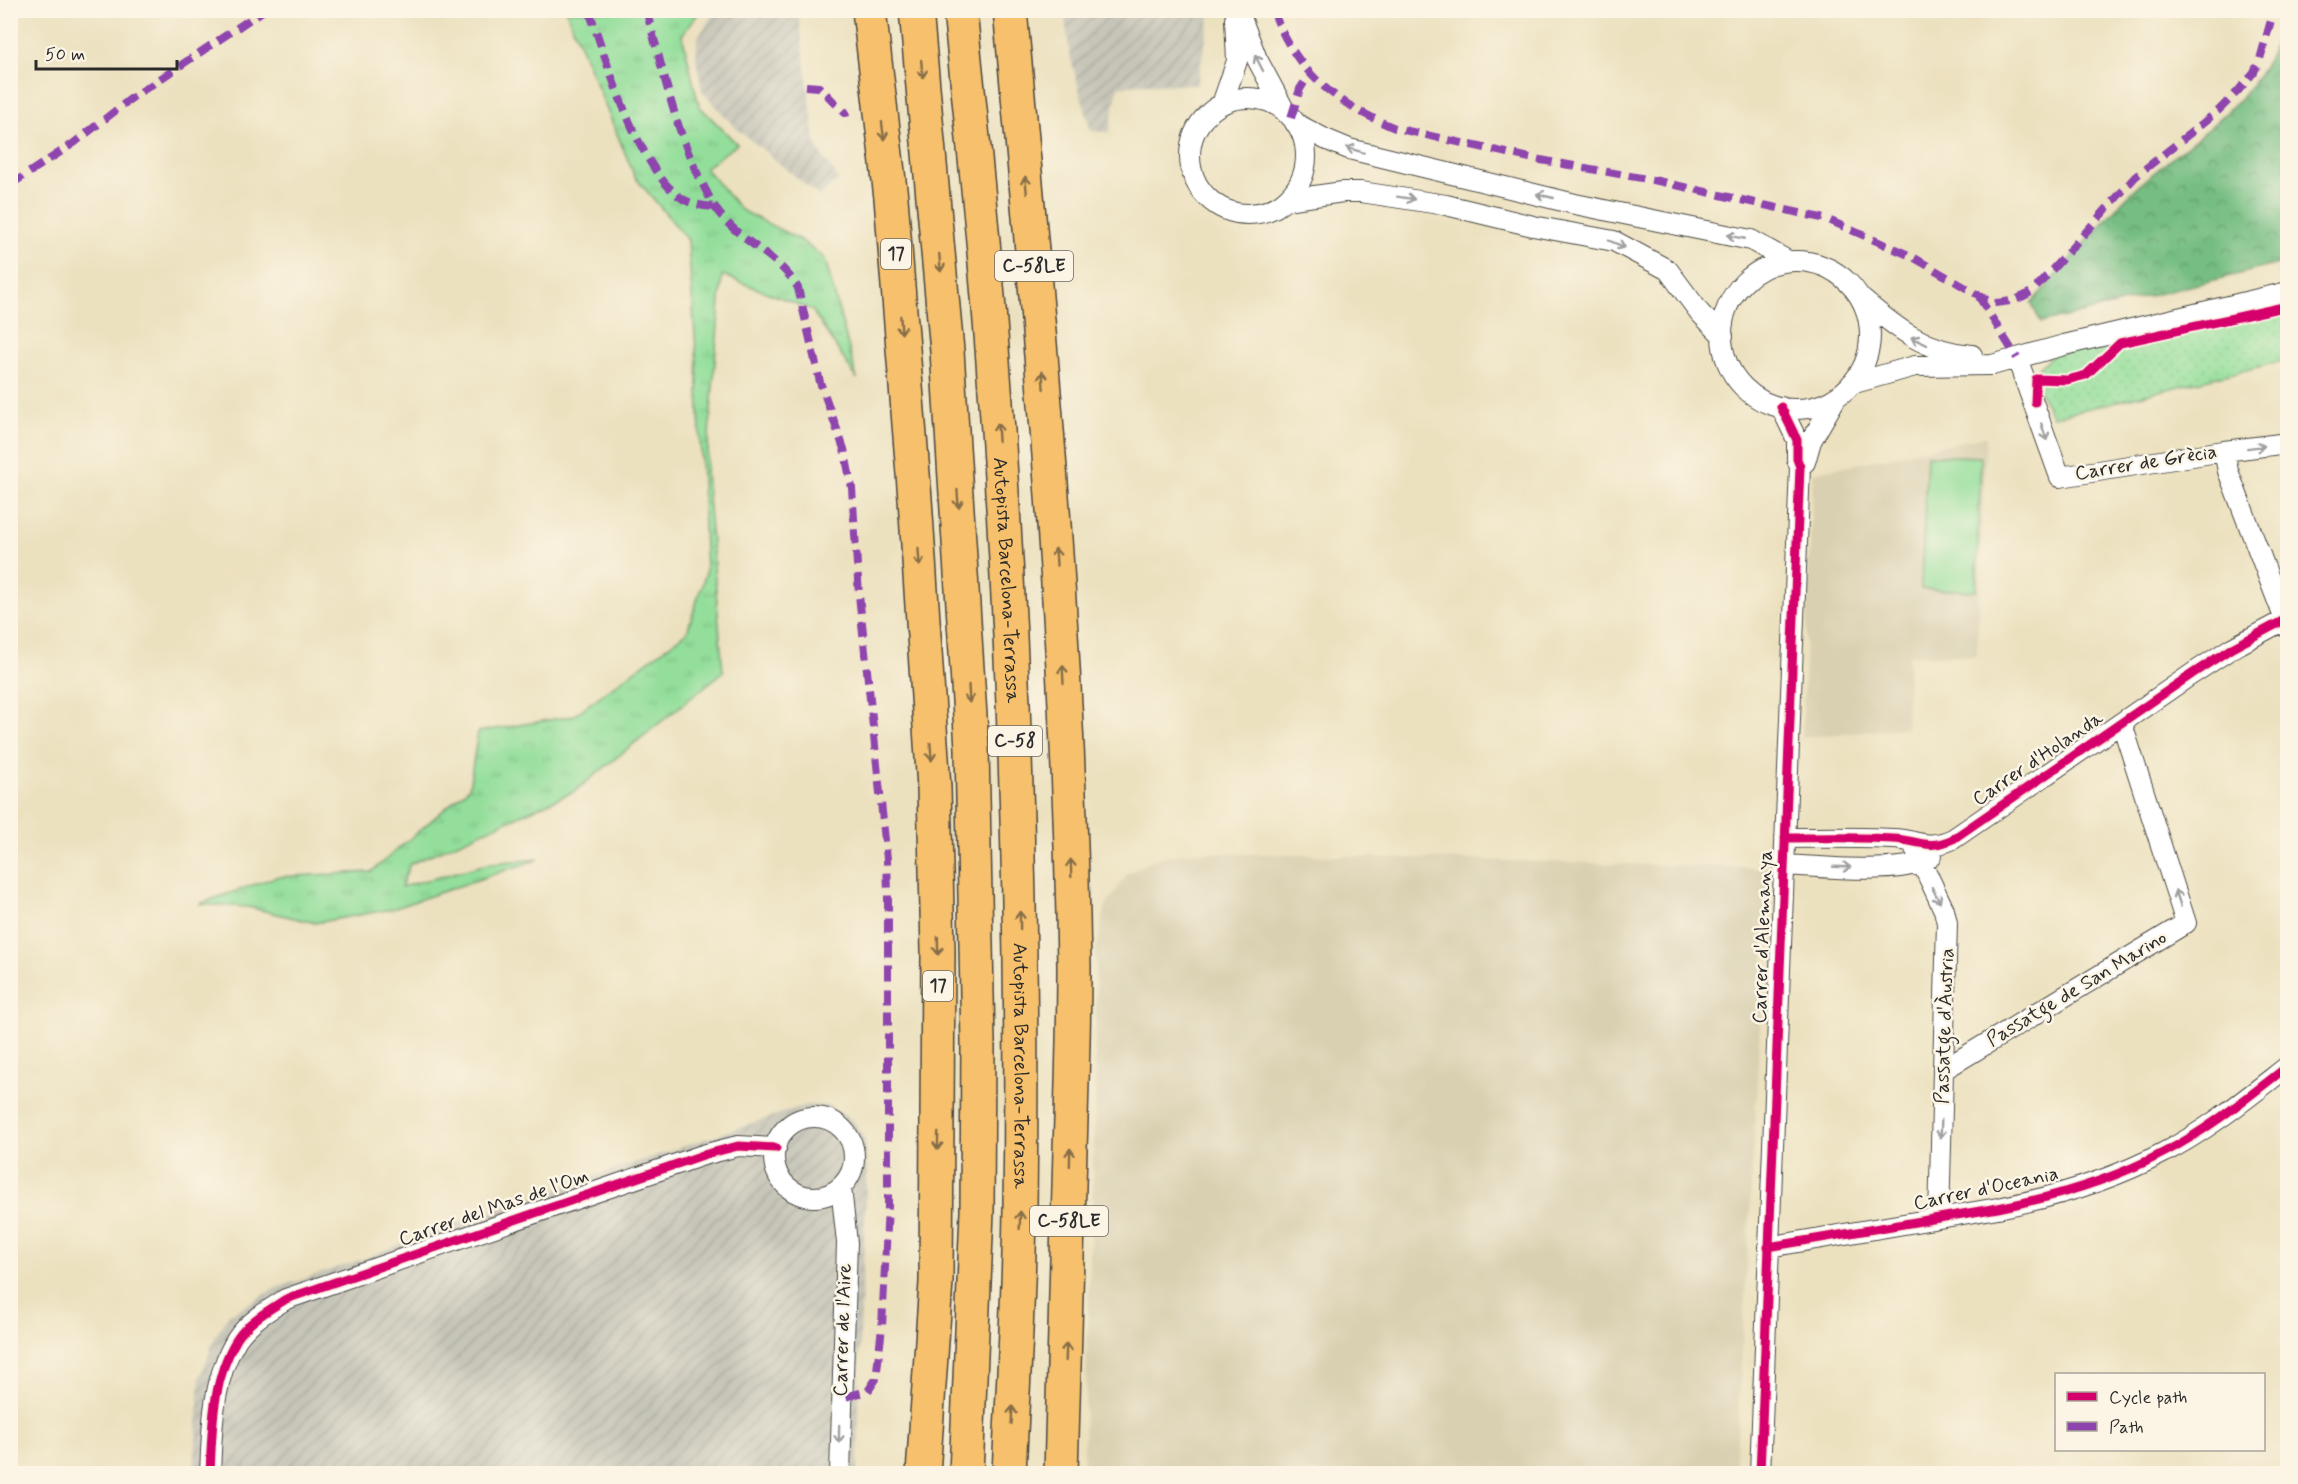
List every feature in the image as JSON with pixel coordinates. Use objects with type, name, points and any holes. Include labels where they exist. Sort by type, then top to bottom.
[{"type":"highway","name":"17","points":[[869,10],[891,198],[915,499],[934,788],[938,951],[936,1282],[923,1473]]},
{"type":"highway","name":"C-58","points":[[916,10],[948,351],[972,748],[978,1043],[977,1212],[966,1473]]},
{"type":"highway","name":"Autopista Barcelona-Terrassa","points":[[960,10],[992,346],[1006,551],[1015,749],[1021,1041],[1021,1201],[1009,1473]]},
{"type":"highway","name":"C-58LE","points":[[1010,10],[1037,300],[1058,581],[1069,786],[1074,969],[1061,1473]]},
{"type":"street","points":[[1222,104],[1237,62],[1236,10]]},
{"type":"street","points":[[1236,10],[1257,59],[1290,118],[1303,140],[1305,159],[1298,186],[1286,200],[1263,213],[1241,214],[1220,208],[1203,194],[1197,185],[1190,165],[1191,143],[1200,123],[1207,115],[1222,104],[1250,98],[1269,103],[1290,118],[1325,139],[1350,149],[1575,204],[1751,240],[1788,261]]},
{"type":"street","points":[[1286,200],[1343,192],[1371,193],[1446,205],[1533,226],[1614,241],[1668,270],[1700,313],[1723,336]]},
{"type":"street","points":[[1788,261],[1806,261],[1824,266],[1840,275],[1858,295],[1867,314],[1870,340],[1863,366],[1851,384],[1836,398],[1804,408],[1782,407],[1762,400],[1745,387],[1732,371],[1724,350],[1724,319],[1729,303],[1750,277],[1769,266],[1788,261]]},
{"type":"street","points":[[1851,384],[1915,366],[1992,365],[2288,292]]},
{"type":"street","points":[[1858,295],[1899,331],[1933,348],[1952,353],[2017,357]]},
{"type":"street","name":"Carrer de Grècia","points":[[2017,357],[2060,477],[2288,443]]},
{"type":"street","name":"Carrer d'Alemanya","points":[[1800,467],[1805,462],[1811,441],[1836,398]]},
{"type":"street","name":"Carrer d'Alemanya","points":[[1760,1473],[1800,467],[1797,459],[1797,440],[1782,407]]},
{"type":"street","points":[[2224,451],[2229,471],[2286,622]]},
{"type":"street","name":"Carrer d'Holanda","points":[[1920,863],[1926,861],[1940,845],[1953,839],[2232,648],[2286,622]]},
{"type":"street","name":"Passatge de San Marino","points":[[1943,1070],[2187,923],[2122,724]]},
{"type":"street","points":[[1785,838],[1896,839],[1928,846],[1940,845]]},
{"type":"street","name":"Passatge d'Àustria","points":[[1912,842],[1944,910],[1947,923],[1939,1218]]},
{"type":"street","points":[[1784,865],[1875,868],[1904,867],[1920,863]]},
{"type":"street","name":"Carrer d'Oceania","points":[[1768,1247],[2030,1202],[2085,1186],[2164,1153],[2199,1131],[2288,1066]]},
{"type":"street","points":[[823,1118],[848,1135],[854,1154],[851,1174],[841,1187],[829,1195],[815,1198],[805,1196],[792,1191],[782,1180],[776,1167],[776,1148],[783,1133],[790,1125],[802,1120],[823,1118]]},
{"type":"street","name":"Carrer del Mas de l'Om","points":[[210,1473],[216,1397],[224,1367],[238,1338],[259,1317],[286,1299],[703,1155],[738,1146],[776,1148]]},
{"type":"street","name":"Carrer de l'Aire","points":[[840,1473],[847,1243],[841,1187]]},
{"type":"shaded area","points":[[715,11],[798,11],[816,146],[839,180],[819,196],[736,128],[702,91],[696,60],[697,39]]},
{"type":"shaded area","points":[[1064,11],[1211,11],[1197,85],[1139,84],[1118,87],[1109,132],[1091,131],[1070,56]]},
{"type":"shaded area","points":[[1986,436],[1977,656],[1909,655],[1906,728],[1802,737],[1813,473]]},
{"type":"shaded area","points":[[1193,852],[1769,868],[1735,1473],[1083,1473],[1095,1103],[1096,953],[1105,907],[1127,874],[1157,858]]},
{"type":"shaded area","points":[[806,1105],[829,1106],[853,1121],[865,1140],[867,1168],[859,1359],[858,1473],[194,1474],[200,1378],[216,1335],[229,1315],[276,1288],[357,1261],[439,1229]]},
{"type":"green space","points":[[566,11],[700,11],[682,35],[699,106],[737,144],[705,168],[741,210],[802,241],[825,259],[857,379],[812,310],[722,275],[706,473],[723,672],[575,791],[410,864],[401,887],[491,863],[539,859],[392,909],[315,923],[248,907],[199,904],[276,877],[371,872],[469,788],[478,732],[573,716],[687,632],[706,572],[697,364],[688,240],[635,177]]},
{"type":"green space","points":[[2282,11],[2288,11],[2287,262],[2041,323],[2031,303],[2126,198],[2212,126],[2251,86],[2266,63],[2277,38]]},
{"type":"green space","points":[[2287,307],[2287,360],[2053,417],[2037,387],[2039,368],[2052,355],[2108,343],[2119,348]]},
{"type":"green space","points":[[1927,455],[1981,457],[1976,591],[1921,589]]},
{"type":"marked path","points":[[10,185],[74,143],[133,97],[264,10]]},
{"type":"marked path","points":[[589,10],[613,81],[635,134],[661,179],[685,200],[694,204],[715,207]]},
{"type":"marked path","points":[[646,10],[683,140],[701,181],[721,216],[782,268],[798,288],[820,382],[844,449],[852,488],[859,595],[887,859],[888,1206],[882,1327],[876,1379],[868,1391],[841,1398]]},
{"type":"marked path","points":[[1273,10],[1293,52],[1320,83],[1354,108],[1395,128],[1530,158],[1658,181],[1826,219],[1911,256],[1992,303],[2014,300],[2034,290],[2135,177],[2218,111],[2238,91],[2254,72],[2260,59],[2274,10]]},
{"type":"marked path","points":[[1291,118],[1300,89],[1309,75]]},
{"type":"marked path","points":[[806,86],[819,87],[845,113],[849,112]]},
{"type":"marked path","points":[[1979,297],[2017,358]]},
{"type":"cycle path","points":[[2035,402],[2036,379],[2067,380],[2086,375],[2120,343],[2288,306]]},
{"type":"cycle path","points":[[1760,1474],[1800,467],[1797,459],[1797,440],[1781,407]]},
{"type":"cycle path","points":[[1785,838],[1880,838],[1929,845],[1953,839],[2192,674],[2232,648],[2288,618]]},
{"type":"cycle path","points":[[1768,1247],[1998,1208],[2041,1199],[2103,1179],[2144,1163],[2180,1144],[2288,1066]]},
{"type":"cycle path","points":[[210,1474],[215,1405],[218,1387],[229,1354],[247,1327],[286,1299],[703,1155],[738,1146],[776,1148]]}]
